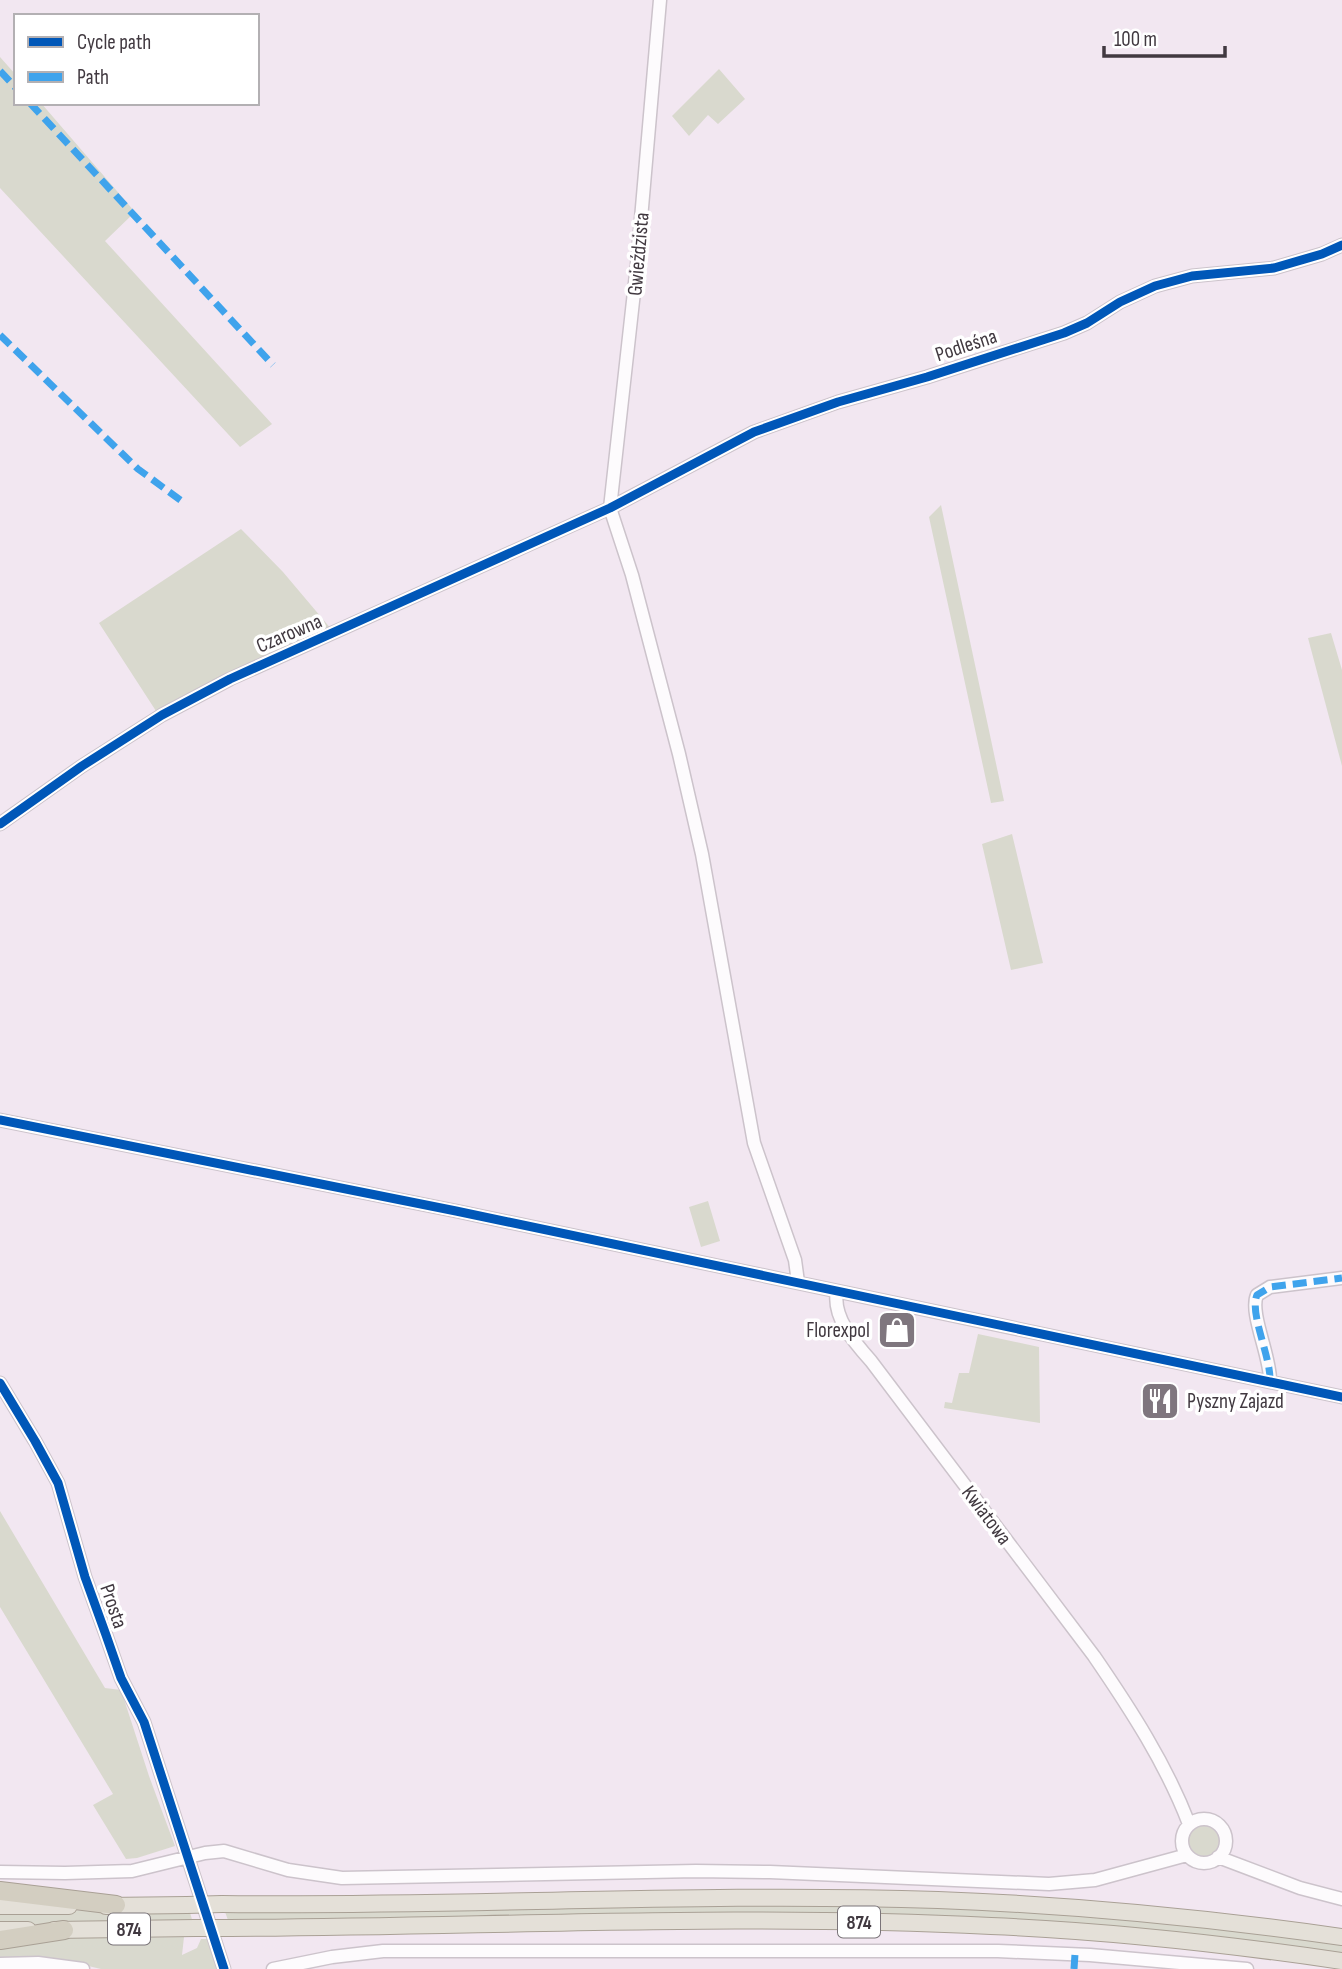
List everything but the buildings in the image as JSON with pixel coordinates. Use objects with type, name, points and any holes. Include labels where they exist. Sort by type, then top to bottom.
[{"type":"highway","points":[[0,1891],[117,1905]]},
{"type":"highway","points":[[0,1940],[64,1930]]},
{"type":"main road","name":"874","points":[[0,1906],[345,1905],[770,1898],[937,1900],[1133,1912],[1342,1937]]},
{"type":"main road","name":"874","points":[[0,1930],[604,1922],[912,1923],[1125,1935],[1342,1961]]},
{"type":"street","name":"Gwieździsta","points":[[610,508],[637,265],[660,0]]},
{"type":"street","name":"Podleśna","points":[[610,508],[754,432],[838,402],[928,377],[1064,333],[1155,286],[1192,276],[1274,268],[1322,254],[1342,245]]},
{"type":"street","name":"Czarowna","points":[[0,824],[93,758],[162,715],[230,679],[610,508]]},
{"type":"street","points":[[610,508],[632,575],[681,761],[702,854],[754,1143],[795,1260],[798,1282]]},
{"type":"street","points":[[0,1120],[469,1214],[1342,1396]]},
{"type":"street","points":[[1270,1381],[1270,1368],[1255,1309],[1257,1295],[1270,1287],[1342,1278]]},
{"type":"street","name":"Kwiatowa","points":[[837,1291],[835,1308],[857,1346],[878,1370],[1094,1656],[1147,1738],[1194,1822]]},
{"type":"street","name":"Prosta","points":[[0,1383],[40,1449],[61,1493],[85,1577],[121,1678],[146,1727],[224,1969]]},
{"type":"street","points":[[1211,1820],[1220,1826],[1225,1835],[1222,1851],[1202,1862],[1185,1849],[1182,1836],[1194,1822],[1211,1820]]},
{"type":"street","points":[[0,1872],[114,1872],[152,1868],[224,1851],[288,1870],[342,1878],[696,1871],[1049,1884],[1095,1880],[1152,1864],[1185,1849]]},
{"type":"street","points":[[1222,1851],[1276,1879],[1342,1899]]},
{"type":"street","points":[[273,1969],[332,1957],[383,1951],[900,1950],[1090,1955],[1247,1969]]},
{"type":"street","points":[[0,1964],[38,1963],[83,1969]]},
{"type":"shaded area","points":[[0,57],[14,73],[14,105],[43,105],[135,212],[105,241],[272,424],[240,447],[0,188]]},
{"type":"shaded area","points":[[719,69],[745,99],[718,124],[708,115],[689,136],[672,116]]},
{"type":"shaded area","points":[[941,505],[1004,801],[991,803],[929,517]]},
{"type":"shaded area","points":[[241,529],[283,572],[332,630],[289,647],[156,711],[99,623]]},
{"type":"shaded area","points":[[1331,633],[1342,670],[1342,766],[1308,638]]},
{"type":"shaded area","points":[[1012,834],[1043,963],[1011,970],[982,844]]},
{"type":"shaded area","points":[[708,1201],[720,1241],[701,1247],[689,1207]]},
{"type":"shaded area","points":[[978,1334],[1039,1347],[1040,1423],[944,1408],[945,1402],[952,1403],[959,1373],[969,1373]]},
{"type":"shaded area","points":[[0,1511],[105,1688],[121,1690],[175,1846],[126,1859],[93,1805],[113,1794],[0,1607]]},
{"type":"shaded area","points":[[1203,1824],[1215,1829],[1220,1841],[1215,1853],[1203,1858],[1191,1853],[1186,1841],[1191,1829]]},
{"type":"shaded area","points":[[760,1903],[1062,1911],[1342,1942],[1342,1955],[1129,1930],[229,1923],[224,1909]]},
{"type":"shaded area","points":[[189,1909],[193,1923],[0,1925],[0,1911]]},
{"type":"shaded area","points":[[184,1937],[182,1955],[197,1948],[201,1939],[209,1939],[218,1969],[101,1969],[67,1961],[0,1959],[0,1945],[66,1938]]},
{"type":"marked path","points":[[0,71],[14,86]]},
{"type":"marked path","points":[[32,105],[273,365]]},
{"type":"marked path","points":[[0,335],[138,469],[183,502]]},
{"type":"marked path","points":[[1270,1381],[1256,1313],[1257,1295],[1270,1287],[1342,1278]]},
{"type":"marked path","points":[[1074,1969],[1075,1954]]},
{"type":"cycle path","points":[[0,824],[82,766],[162,715],[230,679],[610,508],[754,432],[838,402],[1064,333],[1155,286],[1192,276],[1274,268],[1322,254],[1342,245]]},
{"type":"cycle path","points":[[0,1120],[456,1211],[1342,1397]]},
{"type":"cycle path","points":[[0,1383],[58,1483],[85,1577],[121,1678],[144,1722],[224,1969]]},
{"type":"place","name":"Florexpol","points":[[897,1330]]},
{"type":"place","name":"Pyszny Zajazd","points":[[1160,1401]]}]
